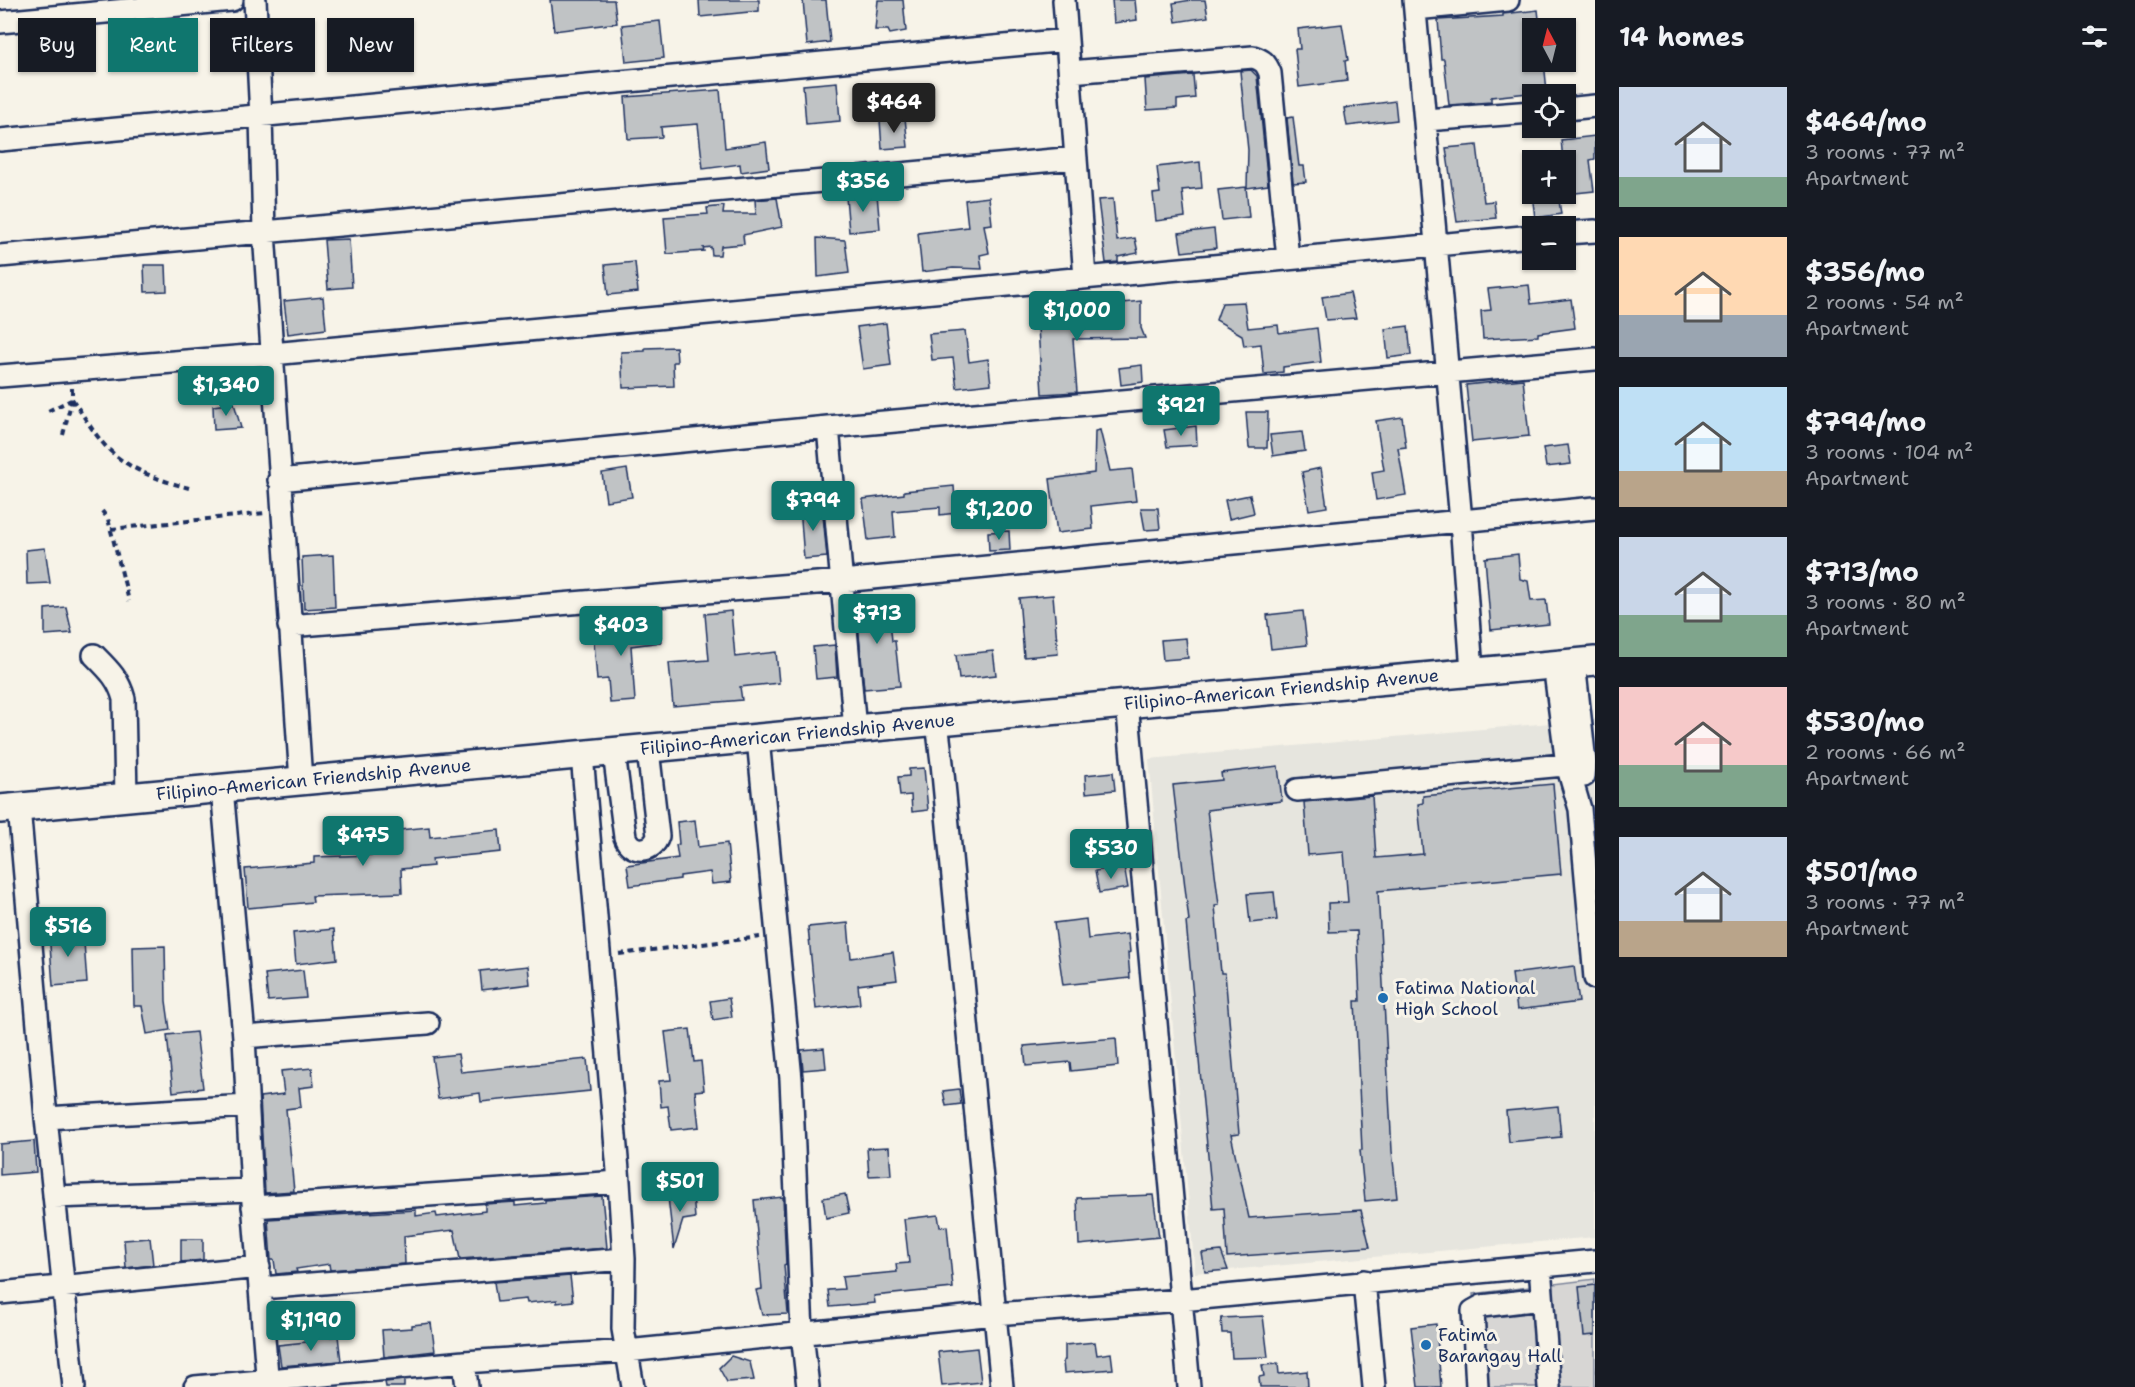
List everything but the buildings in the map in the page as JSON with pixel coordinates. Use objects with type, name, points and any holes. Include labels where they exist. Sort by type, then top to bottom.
[{"type":"main road","name":"Filipino-American Friendship Avenue","points":[[9,808],[1574,662]]},
{"type":"street","points":[[0,22],[232,0]]},
{"type":"street","points":[[255,0],[264,232],[301,781]]},
{"type":"street","points":[[1064,0],[1085,278]]},
{"type":"street","points":[[1472,671],[1461,521],[1414,4],[1508,0]]},
{"type":"street","points":[[0,140],[1067,40]]},
{"type":"street","points":[[1070,72],[1253,57],[1262,59],[1267,64],[1270,73],[1288,259]]},
{"type":"street","points":[[1576,108],[1595,106]]},
{"type":"street","points":[[1425,120],[1522,113]]},
{"type":"street","points":[[0,255],[1076,158]]},
{"type":"street","points":[[1576,232],[1595,231]]},
{"type":"street","points":[[0,376],[272,354],[1522,237]]},
{"type":"street","points":[[279,480],[828,427],[1595,359]]},
{"type":"street","points":[[828,427],[855,730]]},
{"type":"street","points":[[289,626],[842,581],[1595,508]]},
{"type":"street","points":[[93,655],[115,676],[122,693],[126,797]]},
{"type":"street","points":[[1574,662],[1576,764],[1580,809],[1591,875],[1595,978]]},
{"type":"street","points":[[1127,702],[1189,1387]]},
{"type":"street","points":[[937,722],[944,775],[1002,1387]]},
{"type":"street","points":[[758,739],[795,1146],[802,1333],[808,1387]]},
{"type":"street","points":[[614,753],[627,844],[632,848],[646,849],[656,842],[658,836],[648,750]]},
{"type":"street","points":[[582,756],[619,1182],[624,1259],[622,1309],[633,1387]]},
{"type":"street","points":[[1297,790],[1576,764]]},
{"type":"street","points":[[222,788],[244,1037],[252,1198],[268,1384]]},
{"type":"street","points":[[9,808],[46,1118],[74,1387]]},
{"type":"street","points":[[244,1037],[428,1023]]},
{"type":"street","points":[[46,1118],[248,1106]]},
{"type":"street","points":[[54,1197],[252,1198],[619,1182]]},
{"type":"street","points":[[0,1293],[64,1285],[260,1278],[624,1259]]},
{"type":"street","points":[[195,1387],[268,1384],[464,1362],[627,1351],[995,1314],[1181,1300],[1595,1261]]},
{"type":"street","points":[[1540,1266],[1549,1387]]},
{"type":"street","points":[[1364,1281],[1374,1387]]},
{"type":"street","points":[[1477,1387],[1473,1311],[1482,1306],[1542,1299]]},
{"type":"street","points":[[464,1362],[467,1387]]},
{"type":"path","points":[[63,435],[72,399],[72,389]]},
{"type":"path","points":[[48,411],[72,399]]},
{"type":"path","points":[[72,399],[103,443],[121,460],[168,482],[189,488]]},
{"type":"path","points":[[102,511],[108,519],[129,601]]},
{"type":"path","points":[[111,529],[282,512]]},
{"type":"path","points":[[600,957],[777,935]]},
{"type":"shaded area","name":"Fatima National High School","points":[[1595,719],[1595,1237],[1195,1273],[1149,759]]},
{"type":"shaded area","points":[[1595,1279],[1595,1387],[1482,1387],[1473,1294]]},
{"type":"place","name":"Fatima National High School","points":[[1383,998]]},
{"type":"place","name":"Fatima Barangay Hall","points":[[1426,1345]]}]
